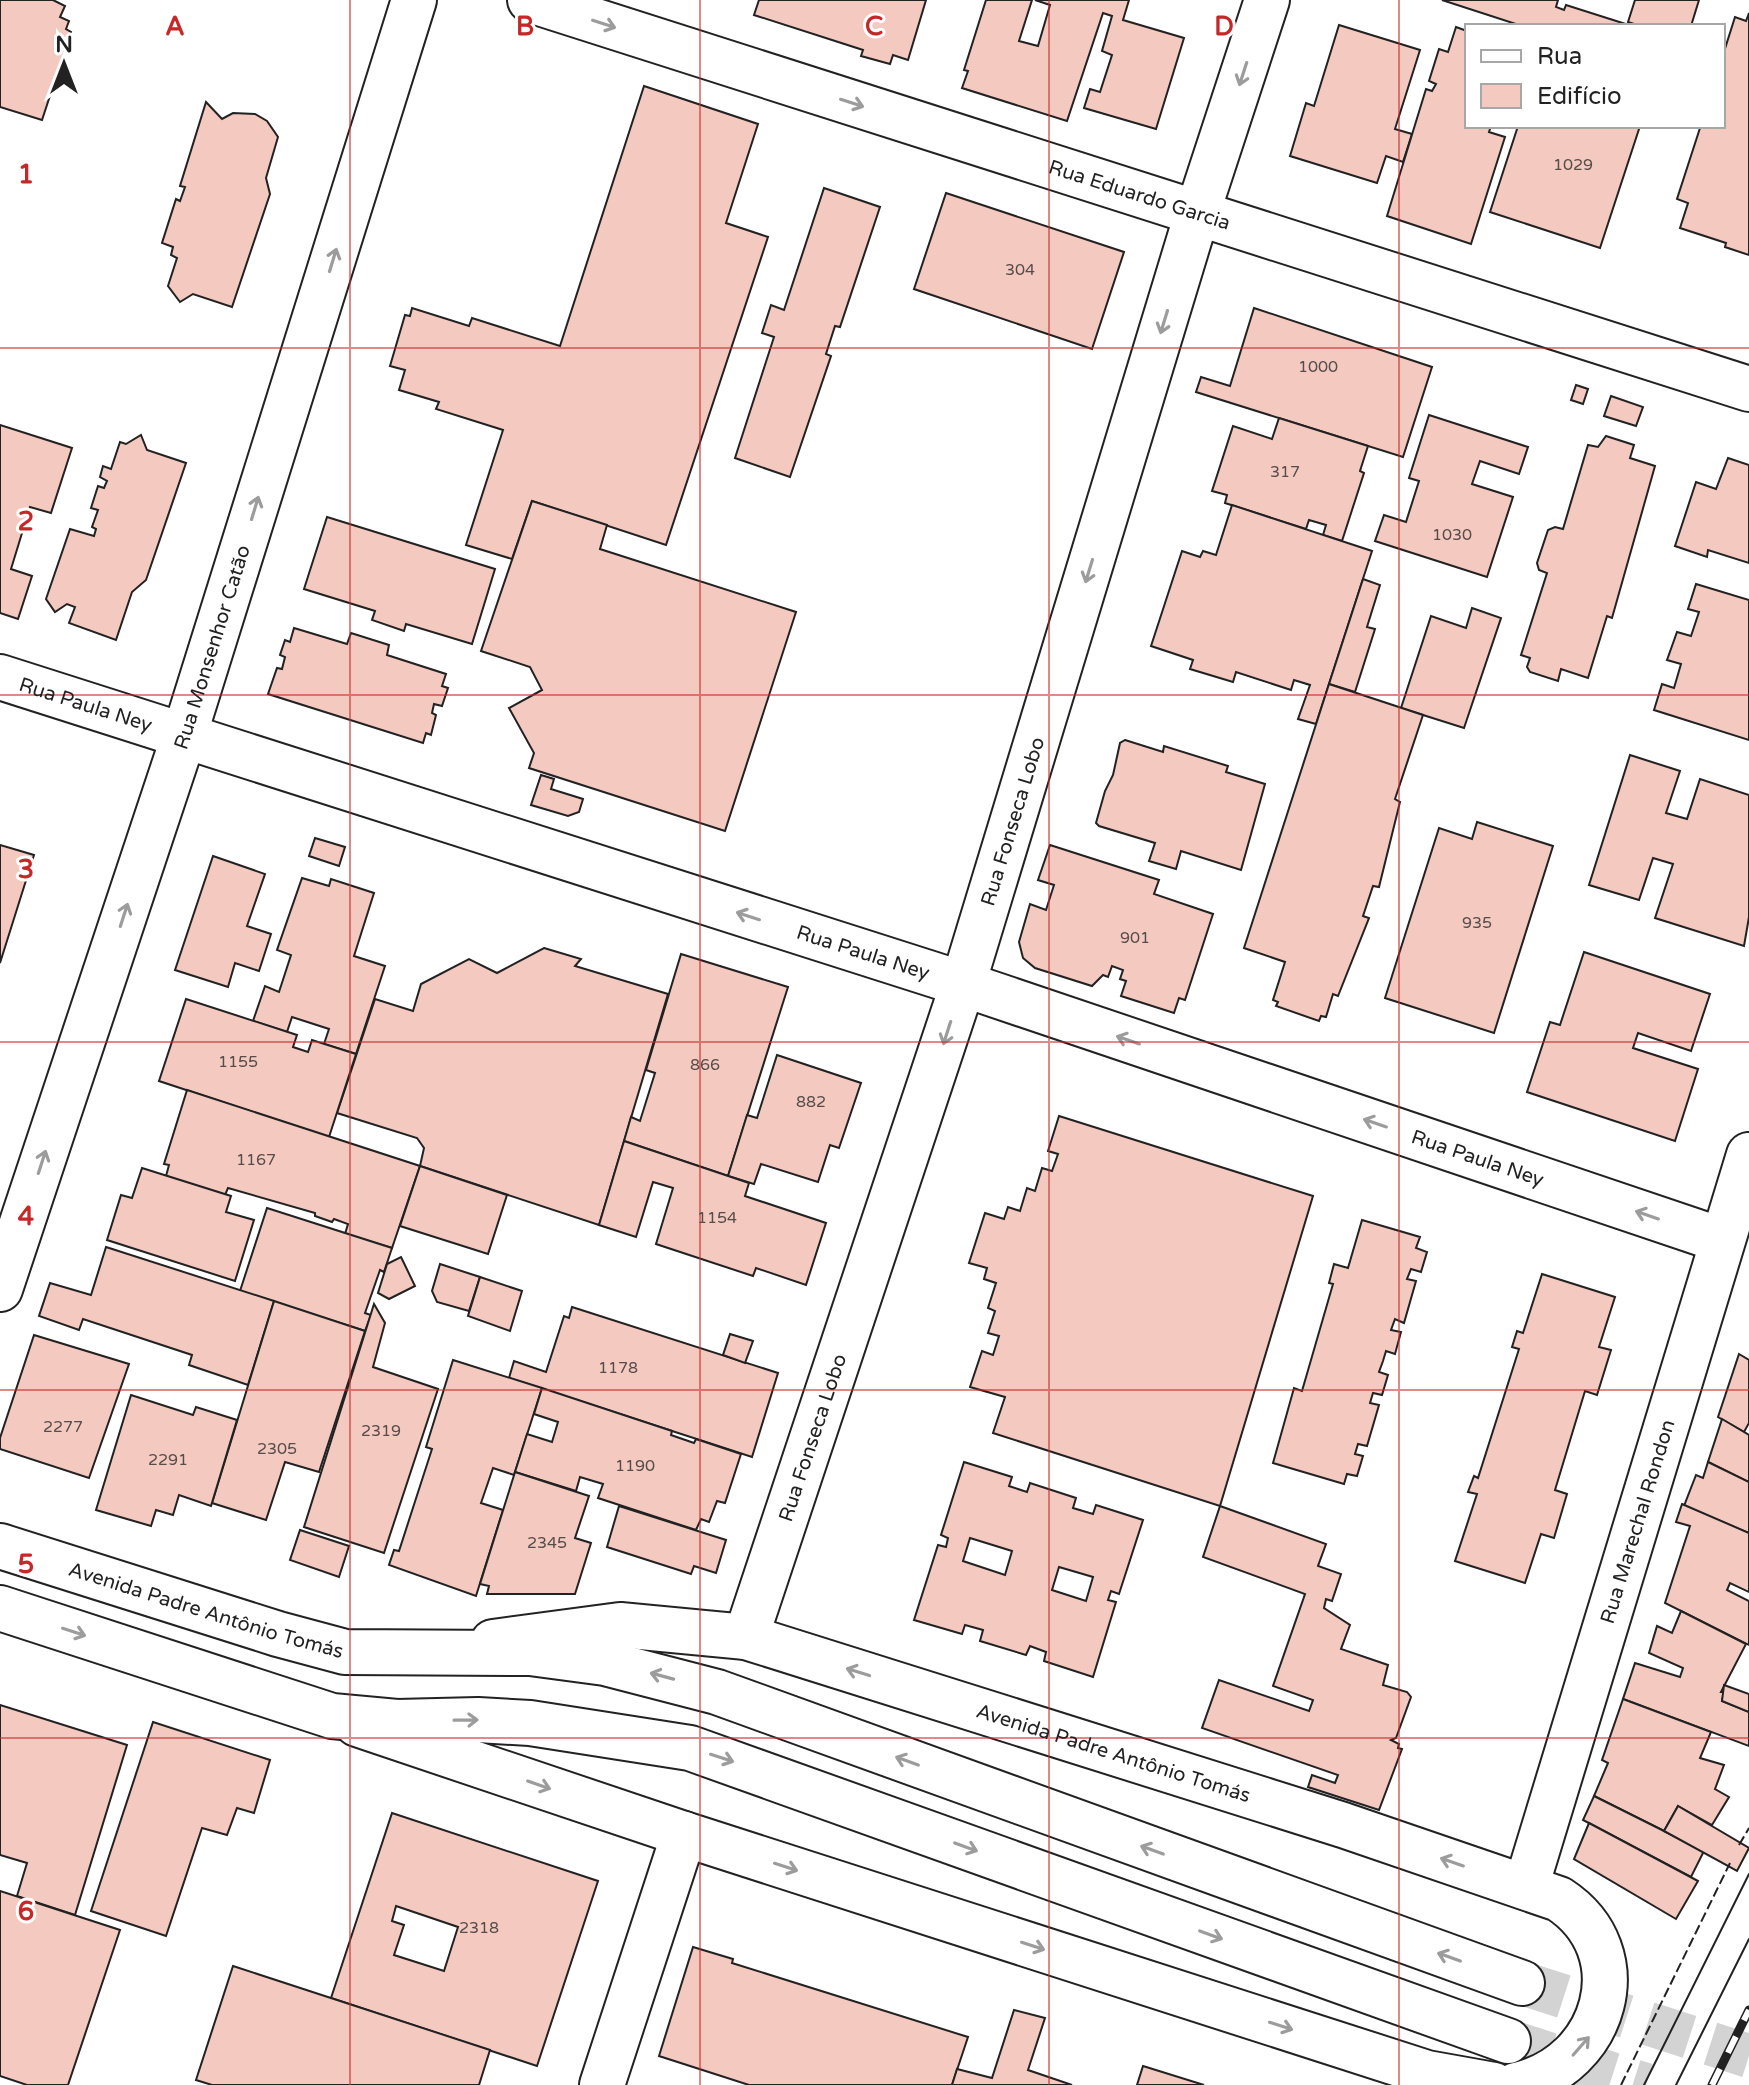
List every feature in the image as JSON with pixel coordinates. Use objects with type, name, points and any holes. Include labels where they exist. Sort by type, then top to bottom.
[{"type":"street","name":"Rua Monsenhor Catão","points":[[0,1289],[184,736],[414,0]]},
{"type":"street","name":"Rua Eduardo Garcia","points":[[530,0],[1749,389]]},
{"type":"street","name":"Rua Fonseca Lobo","points":[[746,1637],[963,984],[1197,214],[1267,0]]},
{"type":"street","name":"Rua Paula Ney","points":[[0,677],[963,984],[1721,1240]]},
{"type":"street","name":"Rua Marechal Rondon","points":[[1526,1887],[1749,1155]]},
{"type":"street","name":"Avenida Padre Antônio Tomás","points":[[0,1546],[278,1634],[345,1652],[530,1653],[659,1675],[717,1692],[1522,1983]]},
{"type":"street","points":[[0,1608],[684,1834],[1427,2073],[1494,2085]]},
{"type":"street","name":"Avenida Padre Antônio Tomás","points":[[416,1653],[620,1625],[746,1637],[1328,1820],[1559,1899],[1586,1920],[1602,1954],[1604,1990],[1598,2022],[1582,2046],[1541,2080],[1516,2085]]},
{"type":"street","points":[[332,1716],[397,1722],[478,1720],[530,1723],[690,1748],[1508,2041]]},
{"type":"street","points":[[602,2085],[684,1834]]},
{"type":"building","points":[[0,0],[53,0],[65,6],[60,17],[69,21],[66,29],[71,32],[42,120],[0,107]]},
{"type":"building","points":[[759,0],[926,0],[908,60],[893,55],[890,64],[861,56],[863,50],[754,15]]},
{"type":"building","points":[[986,0],[1032,0],[1019,41],[1038,46],[1050,5],[1035,0],[1129,0],[1123,20],[1184,38],[1156,129],[1084,108],[1090,89],[1100,92],[1112,55],[1102,51],[1112,16],[1103,13],[1067,121],[962,88],[968,71],[964,70]]},
{"type":"building","points":[[1442,0],[1558,0],[1556,7],[1564,10],[1566,5],[1626,24],[1516,24]]},
{"type":"building","points":[[1635,0],[1699,0],[1692,24],[1628,22]]},
{"type":"building","points":[[1749,13],[1749,255],[1725,247],[1726,243],[1680,228],[1688,203],[1677,199],[1700,128],[1725,128],[1725,49],[1735,17],[1746,21]]},
{"type":"building","points":[[1339,25],[1420,50],[1395,129],[1412,134],[1403,162],[1386,156],[1377,183],[1290,156],[1306,103],[1314,106]]},
{"type":"building","points":[[1456,27],[1465,30],[1465,128],[1490,128],[1489,132],[1505,137],[1471,244],[1387,216],[1426,89],[1432,91],[1436,84],[1429,81],[1439,49],[1448,52]]},
{"type":"building","points":[[644,86],[758,124],[726,223],[768,237],[666,545],[532,501],[512,559],[466,545],[503,430],[436,409],[439,402],[399,390],[405,370],[390,366],[405,315],[410,316],[412,308],[469,326],[472,318],[560,346]]},
{"type":"building","points":[[206,102],[222,119],[233,113],[255,114],[267,121],[278,137],[266,178],[270,194],[232,307],[193,294],[180,302],[168,286],[177,258],[171,255],[173,247],[162,243],[176,199],[180,201],[185,187],[180,186]]},
{"type":"building","points":[[1517,128],[1639,128],[1600,248],[1490,212]]},
{"type":"building","points":[[824,188],[880,207],[840,327],[835,326],[826,354],[831,356],[790,477],[735,458],[774,337],[762,333],[771,305],[784,310]]},
{"type":"building","points":[[946,193],[1124,252],[1092,349],[914,289]]},
{"type":"building","points":[[1254,308],[1432,367],[1403,457],[1196,392],[1201,377],[1230,386]]},
{"type":"building","points":[[1576,385],[1588,389],[1583,404],[1571,400]]},
{"type":"building","points":[[1611,396],[1643,407],[1636,426],[1604,416]]},
{"type":"building","points":[[1429,415],[1528,447],[1519,474],[1480,461],[1472,484],[1513,497],[1487,577],[1375,541],[1384,515],[1406,522],[1419,481],[1409,478]]},
{"type":"building","points":[[1279,418],[1368,446],[1360,471],[1364,473],[1342,541],[1323,535],[1326,525],[1309,520],[1306,529],[1225,503],[1227,495],[1212,491],[1233,426],[1272,439]]},
{"type":"building","points":[[0,425],[72,448],[51,513],[30,507],[11,569],[32,576],[18,619],[0,613]]},
{"type":"building","points":[[141,435],[147,450],[186,463],[146,580],[132,592],[116,640],[69,623],[75,607],[67,604],[55,612],[46,599],[70,529],[94,536],[96,529],[92,527],[98,510],[91,508],[98,486],[104,488],[107,481],[100,477],[103,466],[111,469],[120,442],[126,444]]},
{"type":"building","points":[[1606,436],[1634,445],[1630,458],[1655,466],[1612,618],[1607,616],[1588,678],[1561,669],[1558,681],[1530,672],[1527,667],[1530,658],[1521,655],[1547,573],[1539,570],[1537,563],[1548,530],[1555,527],[1563,529],[1588,445],[1598,447]]},
{"type":"building","points":[[1728,458],[1749,465],[1749,563],[1708,550],[1707,557],[1675,546],[1696,482],[1716,489]]},
{"type":"building","points":[[532,501],[607,525],[600,549],[796,612],[725,831],[529,768],[534,753],[509,708],[542,690],[530,667],[481,651]]},
{"type":"building","points":[[1232,505],[1372,551],[1316,724],[1298,719],[1310,685],[1294,680],[1291,690],[1236,672],[1233,682],[1190,669],[1193,660],[1151,646],[1182,551],[1200,557],[1203,551],[1216,555]]},
{"type":"building","points":[[327,517],[495,569],[472,644],[406,624],[404,631],[372,620],[375,611],[304,589]]},
{"type":"building","points":[[1363,579],[1380,585],[1367,627],[1375,629],[1355,692],[1329,684]]},
{"type":"building","points":[[1696,584],[1749,600],[1749,740],[1654,710],[1662,684],[1674,688],[1681,664],[1667,660],[1677,632],[1691,636],[1699,612],[1688,609]]},
{"type":"building","points":[[1472,608],[1501,618],[1464,728],[1401,708],[1431,616],[1466,628]]},
{"type":"building","points":[[294,628],[347,644],[351,633],[389,645],[387,655],[446,674],[442,686],[448,688],[442,706],[434,704],[432,713],[436,715],[431,735],[426,733],[423,743],[268,694],[277,668],[282,669],[285,657],[280,655],[285,640],[290,642]]},
{"type":"building","points":[[1329,684],[1423,715],[1395,799],[1400,802],[1379,887],[1373,886],[1363,916],[1369,918],[1338,996],[1333,994],[1326,1017],[1321,1016],[1319,1021],[1276,1006],[1278,1002],[1273,1000],[1285,962],[1244,948]]},
{"type":"building","points":[[1125,740],[1163,752],[1164,746],[1228,766],[1226,772],[1265,784],[1241,870],[1181,851],[1176,869],[1149,861],[1155,843],[1096,823],[1113,775],[1120,743]]},
{"type":"building","points":[[1630,755],[1680,771],[1666,813],[1687,819],[1700,779],[1749,795],[1749,917],[1744,946],[1655,918],[1673,864],[1653,858],[1639,900],[1589,885]]},
{"type":"building","points":[[541,775],[554,779],[551,789],[583,799],[579,812],[568,816],[531,805]]},
{"type":"building","points":[[1477,822],[1553,846],[1494,1033],[1385,998],[1439,828],[1472,839]]},
{"type":"building","points":[[315,838],[345,847],[339,866],[309,856]]},
{"type":"building","points":[[0,845],[34,855],[0,963]]},
{"type":"building","points":[[1050,845],[1159,880],[1154,894],[1213,914],[1185,1000],[1179,998],[1174,1013],[1121,996],[1126,981],[1120,979],[1123,970],[1112,966],[1108,977],[1103,975],[1092,986],[1035,968],[1023,958],[1019,942],[1030,904],[1046,910],[1054,885],[1038,880]]},
{"type":"building","points":[[213,856],[265,874],[247,926],[271,934],[259,971],[235,963],[228,987],[175,970]]},
{"type":"building","points":[[302,878],[329,886],[331,879],[374,893],[354,956],[385,966],[356,1054],[324,1044],[329,1029],[292,1017],[287,1032],[253,1021],[265,986],[279,992],[291,955],[277,950]]},
{"type":"building","points":[[544,948],[581,959],[575,966],[668,994],[599,1225],[420,1166],[424,1148],[417,1138],[337,1113],[375,999],[413,1011],[421,984],[469,959],[497,973]]},
{"type":"building","points":[[1584,952],[1710,994],[1691,1051],[1638,1033],[1633,1048],[1698,1069],[1675,1141],[1527,1092],[1550,1022],[1560,1025]]},
{"type":"building","points":[[681,954],[788,987],[728,1176],[624,1141],[631,1117],[640,1121],[655,1073],[646,1070]]},
{"type":"building","points":[[186,999],[297,1035],[293,1047],[308,1052],[312,1040],[356,1054],[329,1137],[159,1081]]},
{"type":"building","points":[[777,1055],[861,1083],[839,1148],[830,1145],[818,1182],[761,1164],[754,1184],[728,1176],[747,1115],[757,1118]]},
{"type":"building","points":[[187,1090],[420,1166],[392,1248],[345,1234],[348,1224],[334,1219],[332,1222],[315,1216],[315,1213],[228,1188],[225,1195],[166,1176],[169,1165],[164,1164]]},
{"type":"building","points":[[1059,1116],[1313,1196],[1220,1506],[993,1433],[1005,1397],[970,1387],[982,1351],[993,1355],[999,1336],[988,1333],[995,1311],[988,1308],[996,1283],[984,1279],[987,1268],[969,1263],[985,1213],[1004,1219],[1008,1207],[1020,1211],[1027,1188],[1035,1191],[1042,1168],[1052,1171],[1058,1154],[1048,1151]]},
{"type":"building","points":[[624,1141],[749,1183],[745,1196],[826,1223],[806,1285],[756,1268],[753,1276],[656,1244],[673,1188],[653,1182],[636,1237],[599,1225]]},
{"type":"building","points":[[420,1166],[507,1195],[488,1254],[400,1226]]},
{"type":"building","points":[[142,1168],[231,1196],[226,1212],[254,1220],[235,1281],[107,1240],[121,1195],[132,1198]]},
{"type":"building","points":[[267,1208],[392,1248],[384,1272],[380,1270],[365,1313],[371,1315],[365,1331],[240,1291]]},
{"type":"building","points":[[1362,1220],[1420,1237],[1416,1248],[1427,1252],[1421,1272],[1411,1269],[1407,1279],[1416,1281],[1404,1323],[1395,1319],[1391,1330],[1401,1332],[1395,1354],[1386,1351],[1379,1372],[1388,1375],[1382,1395],[1373,1393],[1370,1403],[1379,1405],[1367,1446],[1358,1444],[1355,1454],[1363,1456],[1357,1476],[1347,1474],[1344,1484],[1273,1463],[1294,1388],[1302,1391],[1333,1284],[1329,1283],[1334,1264],[1348,1268]]},
{"type":"building","points":[[106,1247],[274,1301],[248,1385],[189,1365],[192,1355],[83,1319],[79,1330],[39,1316],[50,1283],[91,1295]]},
{"type":"building","points":[[401,1257],[415,1286],[389,1299],[378,1293],[387,1264]]},
{"type":"building","points":[[440,1264],[480,1277],[469,1311],[437,1302],[432,1291]]},
{"type":"building","points":[[1542,1274],[1615,1297],[1599,1347],[1611,1350],[1597,1395],[1585,1391],[1555,1490],[1567,1494],[1554,1538],[1541,1534],[1525,1583],[1455,1561],[1477,1494],[1468,1492],[1474,1476],[1478,1478],[1519,1349],[1512,1347],[1517,1331],[1523,1333]]},
{"type":"building","points":[[480,1277],[522,1291],[510,1331],[468,1316]]},
{"type":"building","points":[[274,1301],[365,1331],[319,1472],[285,1462],[266,1520],[212,1503]]},
{"type":"building","points":[[374,1304],[385,1323],[373,1367],[438,1389],[384,1553],[304,1527]]},
{"type":"building","points":[[572,1307],[778,1373],[752,1457],[509,1378],[514,1361],[546,1372],[564,1316],[569,1318]]},
{"type":"building","points":[[730,1334],[753,1341],[745,1363],[723,1355]]},
{"type":"building","points":[[34,1335],[129,1364],[89,1478],[0,1449],[0,1438]]},
{"type":"building","points":[[1739,1354],[1749,1360],[1749,1423],[1744,1432],[1718,1417]]},
{"type":"building","points":[[453,1360],[542,1388],[514,1475],[493,1468],[481,1503],[503,1510],[476,1596],[389,1565],[394,1550],[399,1551],[432,1449],[426,1447]]},
{"type":"building","points":[[542,1388],[672,1431],[671,1435],[694,1443],[696,1439],[741,1454],[725,1503],[717,1501],[709,1522],[701,1519],[696,1530],[598,1498],[603,1484],[580,1477],[576,1491],[515,1472],[527,1434],[552,1442],[558,1422],[534,1414]]},
{"type":"building","points":[[131,1395],[193,1415],[196,1407],[237,1420],[211,1506],[179,1495],[173,1515],[156,1510],[151,1526],[96,1510]]},
{"type":"building","points":[[1722,1419],[1749,1435],[1749,1482],[1708,1462]]},
{"type":"building","points":[[964,1462],[1012,1477],[1009,1486],[1027,1492],[1030,1483],[1076,1498],[1073,1508],[1093,1514],[1096,1505],[1143,1520],[1119,1594],[1111,1591],[1108,1600],[1116,1602],[1093,1677],[1044,1661],[1046,1652],[1030,1646],[1026,1655],[980,1641],[983,1630],[965,1625],[962,1634],[914,1620],[938,1545],[946,1547],[948,1538],[941,1535]],"holes":[[[970,1538],[1012,1551],[1005,1575],[963,1561]],[[1059,1567],[1093,1577],[1086,1601],[1052,1590]]]},
{"type":"building","points":[[1708,1462],[1749,1482],[1749,1533],[1684,1506],[1696,1475],[1703,1478]]},
{"type":"building","points":[[515,1472],[589,1496],[575,1538],[591,1543],[575,1594],[487,1594],[489,1586],[480,1584]]},
{"type":"building","points":[[1682,1504],[1749,1533],[1749,1592],[1730,1583],[1727,1590],[1749,1601],[1749,1645],[1665,1603],[1690,1526],[1676,1522]]},
{"type":"building","points":[[619,1506],[726,1540],[716,1573],[694,1566],[691,1574],[607,1547]]},
{"type":"building","points":[[1220,1506],[1326,1544],[1318,1566],[1341,1574],[1332,1601],[1326,1599],[1324,1608],[1350,1625],[1341,1649],[1388,1665],[1383,1685],[1407,1692],[1411,1697],[1396,1738],[1391,1740],[1402,1749],[1379,1810],[1308,1787],[1312,1775],[1335,1783],[1338,1775],[1202,1728],[1219,1680],[1309,1711],[1313,1700],[1273,1686],[1305,1594],[1203,1557]]},
{"type":"building","points":[[300,1530],[349,1546],[339,1577],[290,1560]]},
{"type":"building","points":[[1681,1611],[1746,1644],[1721,1692],[1724,1692],[1722,1701],[1749,1712],[1749,1746],[1623,1699],[1635,1663],[1680,1677],[1683,1668],[1649,1653],[1657,1626],[1672,1633]]},
{"type":"building","points":[[1724,1685],[1749,1694],[1749,1712],[1722,1701]]},
{"type":"building","points":[[1623,1699],[1711,1732],[1700,1758],[1724,1765],[1715,1789],[1729,1797],[1712,1825],[1678,1806],[1664,1831],[1594,1796],[1608,1763],[1602,1760]]},
{"type":"building","points":[[0,1705],[127,1745],[75,1915],[17,1896],[27,1863],[0,1855]]},
{"type":"building","points":[[153,1722],[270,1760],[254,1813],[237,1808],[227,1835],[202,1828],[166,1936],[91,1911]]},
{"type":"building","points":[[1594,1796],[1704,1851],[1691,1877],[1583,1820]]},
{"type":"building","points":[[1678,1806],[1749,1848],[1737,1871],[1664,1831]]},
{"type":"building","points":[[392,1813],[598,1881],[537,2066],[331,1998]],"holes":[[[396,1906],[458,1927],[444,1971],[394,1955],[404,1925],[392,1921]]]},
{"type":"building","points":[[1589,1823],[1698,1881],[1676,1919],[1574,1859]]},
{"type":"building","points":[[0,1891],[120,1930],[68,2085],[27,2085],[0,2076]]},
{"type":"building","points":[[693,1947],[733,1959],[732,1963],[968,2037],[952,2085],[749,2085],[659,2056]]},
{"type":"building","points":[[233,1966],[490,2050],[479,2085],[212,2085],[196,2080]]},
{"type":"building","points":[[1014,2010],[1045,2018],[1028,2070],[1072,2085],[952,2085],[957,2069],[992,2078]]},
{"type":"building","points":[[1143,2066],[1204,2085],[1137,2085]]},
{"type":"tunnel","points":[[1522,1983],[1749,2056]]},
{"type":"tunnel","points":[[1508,2041],[1646,2085]]},
{"type":"tram line","points":[[1644,2085],[1749,1874]]},
{"type":"tram line","points":[[1676,2085],[1749,1939]]},
{"type":"railway","points":[[1712,2085],[1749,2010]]},
{"type":"fence","points":[[1739,1845],[1749,1828]]},
{"type":"fence","points":[[1621,2085],[1730,1863]]}]
